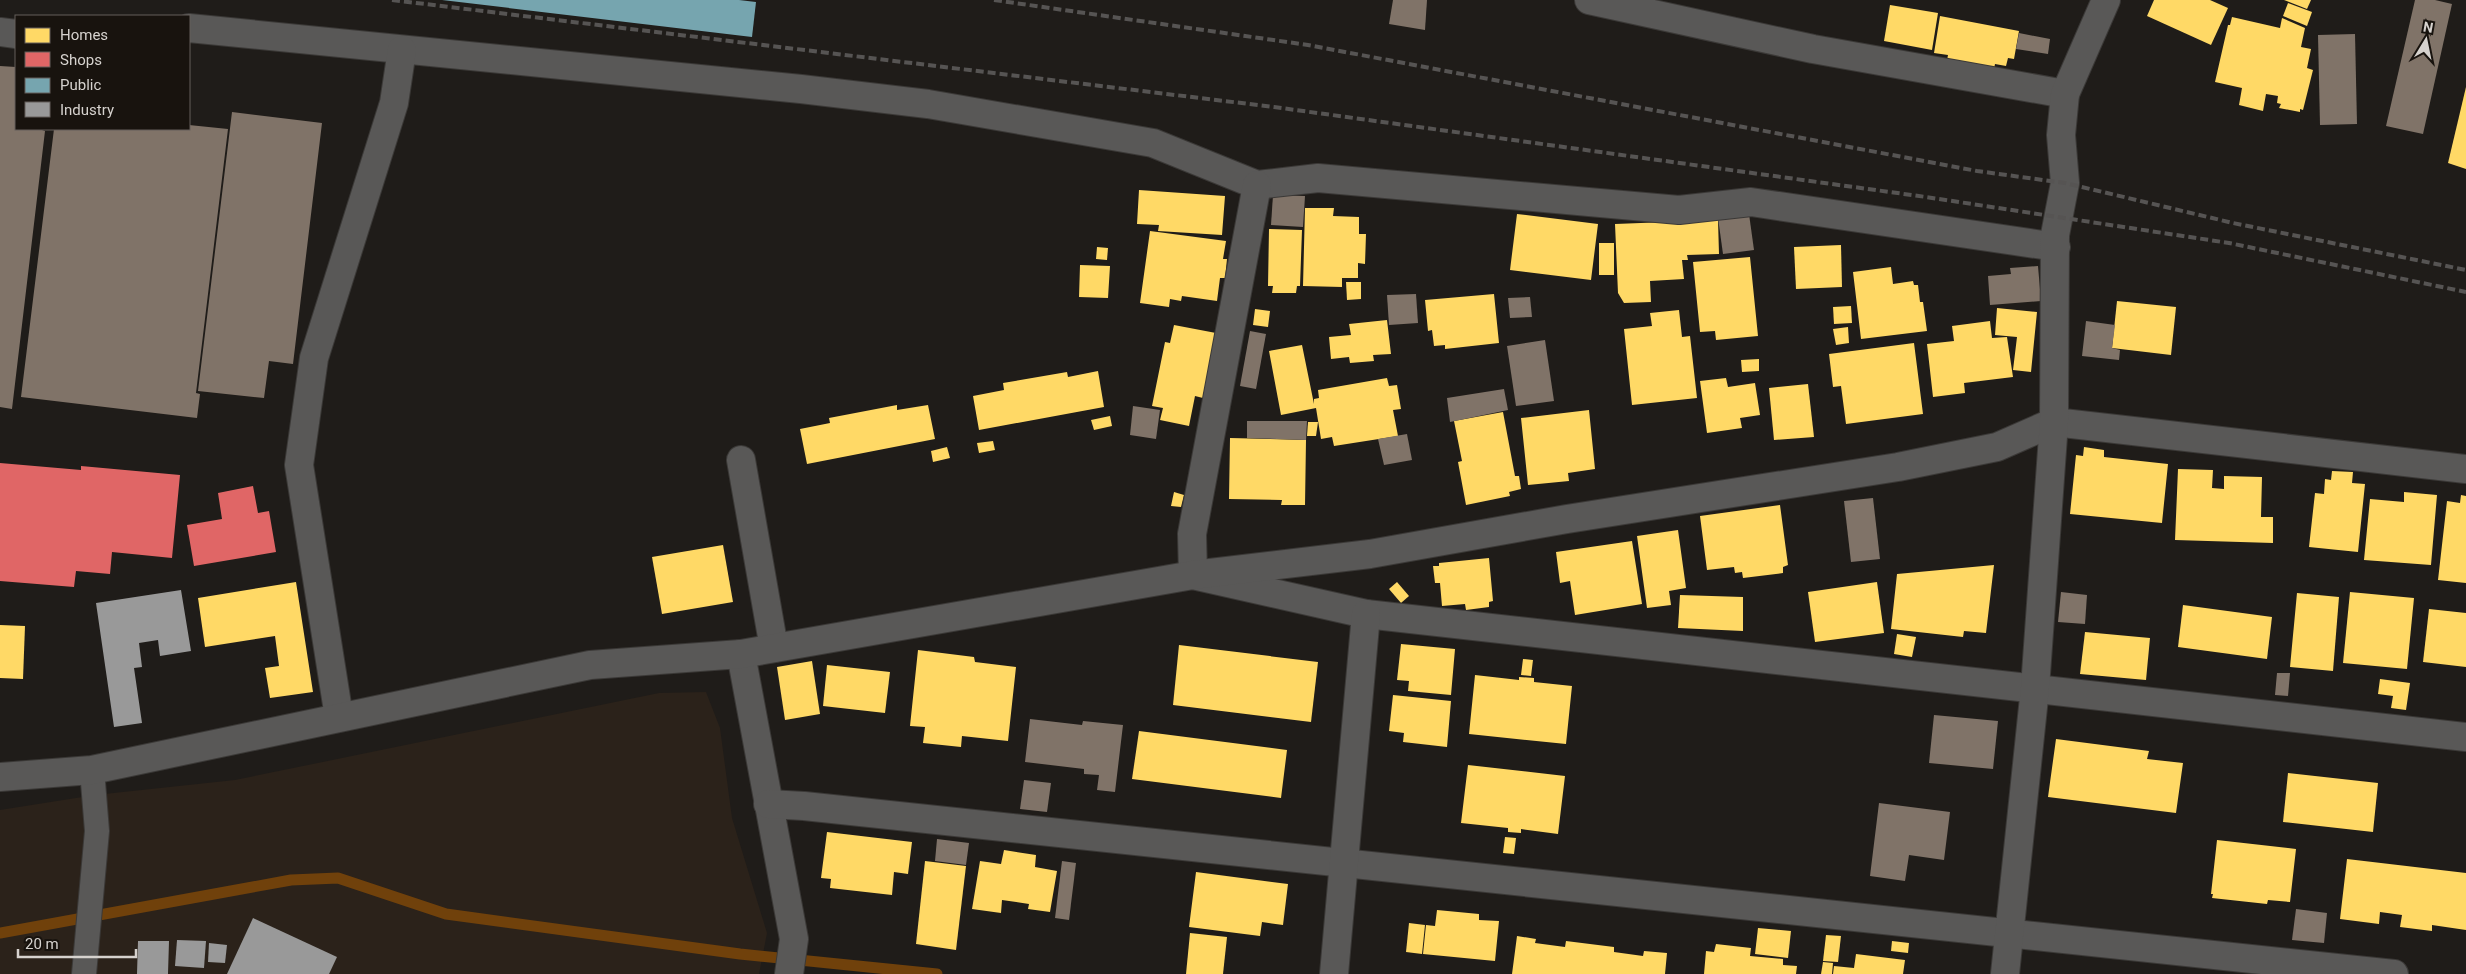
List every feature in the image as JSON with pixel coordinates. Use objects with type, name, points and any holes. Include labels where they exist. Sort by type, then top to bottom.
[{"type":"street","points":[[1589,0],[1813,48],[2065,94]]},
{"type":"street","points":[[2005,974],[2034,688],[2054,422],[2056,226],[2064,183],[2061,135],[2065,94],[2106,0]]},
{"type":"street","points":[[190,28],[782,87],[928,104],[1153,143],[1257,185],[1318,178],[1679,210],[1750,202],[2056,247]]},
{"type":"street","points":[[0,32],[15,34]]},
{"type":"street","points":[[340,717],[299,465],[314,358],[394,103],[402,50]]},
{"type":"street","points":[[1193,575],[1192,534],[1257,185]]},
{"type":"street","points":[[0,777],[92,770],[590,665],[741,654],[1193,575],[1370,554],[1576,518],[1898,467],[1997,447],[2054,422],[2466,469]]},
{"type":"street","points":[[741,460],[774,648]]},
{"type":"street","points":[[1193,575],[1366,614],[2466,737]]},
{"type":"street","points":[[1334,974],[1342,864],[1366,614]]},
{"type":"street","points":[[741,654],[794,940],[790,972]]},
{"type":"street","points":[[768,804],[814,807],[2394,974]]},
{"type":"lane","points":[[84,974],[97,831],[92,770]]},
{"type":"shaded area","points":[[706,692],[720,728],[732,818],[767,933],[759,974],[0,974],[0,810],[95,795],[235,780],[659,693]]},
{"type":"building: Homes","points":[[2154,0],[2210,0],[2228,8],[2211,45],[2147,16]]},
{"type":"building: Homes","points":[[2284,0],[2311,0],[2307,9]]},
{"type":"building: Homes","points":[[2288,3],[2312,12],[2307,26],[2283,16]]},
{"type":"building: Homes","points":[[1890,5],[1938,13],[1932,50],[1884,41]]},
{"type":"building: Homes","points":[[1940,16],[2019,31],[2014,59],[2008,58],[2006,66],[1995,64],[1993,74],[1946,65],[1948,55],[1934,53]]},
{"type":"building: Homes","points":[[2232,17],[2280,28],[2282,18],[2305,28],[2301,47],[2311,49],[2307,68],[2313,70],[2303,110],[2300,109],[2300,112],[2279,108],[2281,104],[2277,103],[2278,96],[2266,94],[2263,111],[2239,105],[2242,88],[2215,82],[2228,25],[2230,25]]},
{"type":"building: Homes","points":[[2466,87],[2466,169],[2448,163]]},
{"type":"building: Homes","points":[[1139,190],[1225,196],[1222,235],[1158,231],[1159,225],[1137,224]]},
{"type":"building: Homes","points":[[1305,208],[1334,208],[1333,216],[1359,217],[1359,234],[1366,234],[1365,264],[1358,263],[1358,278],[1342,278],[1342,287],[1303,286]]},
{"type":"building: Homes","points":[[1517,214],[1598,224],[1591,280],[1510,270]]},
{"type":"building: Homes","points":[[1718,220],[1719,254],[1687,255],[1688,260],[1682,260],[1684,279],[1650,281],[1651,302],[1624,303],[1618,293],[1615,224]]},
{"type":"building: Homes","points":[[1269,229],[1302,230],[1300,286],[1297,286],[1296,293],[1272,293],[1273,286],[1268,286]]},
{"type":"building: Homes","points":[[1150,231],[1226,241],[1223,259],[1227,259],[1225,278],[1220,278],[1217,301],[1182,296],[1181,301],[1170,299],[1169,307],[1140,303]]},
{"type":"building: Homes","points":[[1599,243],[1614,243],[1614,275],[1599,275]]},
{"type":"building: Homes","points":[[1841,245],[1842,287],[1796,289],[1794,247]]},
{"type":"building: Homes","points":[[1097,247],[1108,248],[1107,260],[1096,259]]},
{"type":"building: Homes","points":[[1750,257],[1758,336],[1716,340],[1715,331],[1700,332],[1693,262]]},
{"type":"building: Homes","points":[[1080,265],[1110,266],[1108,298],[1079,297]]},
{"type":"building: Homes","points":[[1891,267],[1893,284],[1913,281],[1914,285],[1918,285],[1920,302],[1923,302],[1927,331],[1861,339],[1853,272]]},
{"type":"building: Homes","points":[[1346,282],[1361,282],[1361,299],[1347,300]]},
{"type":"building: Homes","points":[[1494,294],[1499,343],[1445,349],[1445,345],[1434,346],[1432,330],[1428,331],[1425,300]]},
{"type":"building: Homes","points":[[2117,301],[2176,307],[2171,355],[2112,348]]},
{"type":"building: Homes","points":[[1851,306],[1852,323],[1834,324],[1833,307]]},
{"type":"building: Homes","points":[[1997,308],[2037,312],[2031,372],[2013,370],[2017,337],[1995,335]]},
{"type":"building: Homes","points":[[1255,309],[1270,311],[1268,327],[1253,325]]},
{"type":"building: Homes","points":[[1679,310],[1682,337],[1690,336],[1697,398],[1632,405],[1624,329],[1652,326],[1650,313]]},
{"type":"building: Homes","points":[[1387,320],[1391,354],[1373,355],[1374,361],[1350,363],[1349,357],[1331,359],[1329,337],[1351,335],[1349,324]]},
{"type":"building: Homes","points":[[1990,321],[1992,338],[2007,337],[2013,377],[1964,383],[1965,393],[1933,397],[1927,344],[1954,341],[1952,326]]},
{"type":"building: Homes","points":[[1174,325],[1216,333],[1203,398],[1195,396],[1189,426],[1160,420],[1163,408],[1152,406],[1165,342],[1170,343]]},
{"type":"building: Homes","points":[[1848,327],[1849,343],[1836,345],[1833,329]]},
{"type":"building: Homes","points":[[1914,343],[1923,414],[1846,424],[1841,386],[1833,387],[1829,354]]},
{"type":"building: Homes","points":[[1302,345],[1314,404],[1314,399],[1319,398],[1318,390],[1387,378],[1389,386],[1397,385],[1401,409],[1393,410],[1398,436],[1334,446],[1332,437],[1321,439],[1316,408],[1281,415],[1269,351]]},
{"type":"building: Homes","points":[[1759,359],[1759,371],[1742,372],[1741,360]]},
{"type":"building: Homes","points":[[1098,371],[1104,407],[979,430],[973,396],[1004,390],[1003,383],[1067,372],[1068,377]]},
{"type":"building: Homes","points":[[1726,378],[1728,387],[1755,383],[1760,415],[1740,418],[1742,428],[1707,433],[1700,381]]},
{"type":"building: Homes","points":[[1808,384],[1814,437],[1774,440],[1769,388]]},
{"type":"building: Homes","points":[[897,405],[897,410],[928,405],[935,439],[807,464],[800,429],[830,423],[829,418]]},
{"type":"building: Homes","points":[[1589,410],[1595,469],[1568,473],[1569,481],[1528,485],[1521,418]]},
{"type":"building: Homes","points":[[1503,412],[1515,476],[1519,476],[1521,489],[1509,492],[1510,496],[1466,505],[1458,462],[1462,461],[1454,421]]},
{"type":"building: Homes","points":[[1110,416],[1112,426],[1094,430],[1091,420]]},
{"type":"building: Homes","points":[[1308,422],[1318,422],[1316,436],[1307,436]]},
{"type":"building: Homes","points":[[1230,438],[1306,440],[1305,505],[1281,505],[1282,500],[1229,499]]},
{"type":"building: Homes","points":[[993,441],[995,450],[979,453],[977,443]]},
{"type":"building: Homes","points":[[947,447],[950,458],[933,462],[931,451]]},
{"type":"building: Homes","points":[[2084,447],[2104,450],[2104,457],[2168,464],[2162,523],[2070,514],[2076,455],[2083,456]]},
{"type":"building: Homes","points":[[2178,469],[2213,470],[2212,488],[2224,489],[2224,476],[2262,477],[2261,517],[2273,517],[2273,543],[2175,540]]},
{"type":"building: Homes","points":[[2332,471],[2353,472],[2352,483],[2365,484],[2358,552],[2309,547],[2315,493],[2324,494],[2325,479],[2331,480]]},
{"type":"building: Homes","points":[[1174,492],[1184,495],[1181,507],[1171,506]]},
{"type":"building: Homes","points":[[2404,492],[2437,495],[2431,565],[2364,560],[2370,499],[2404,502]]},
{"type":"building: Homes","points":[[2461,495],[2466,496],[2466,583],[2438,580],[2447,501],[2460,503]]},
{"type":"building: Homes","points":[[1780,505],[1788,565],[1783,567],[1783,573],[1743,578],[1742,572],[1735,573],[1734,567],[1707,570],[1700,516]]},
{"type":"building: Homes","points":[[1678,530],[1686,588],[1669,591],[1671,605],[1647,608],[1637,536]]},
{"type":"building: Homes","points":[[1632,541],[1642,604],[1575,615],[1570,581],[1560,583],[1556,552]]},
{"type":"building: Homes","points":[[723,545],[733,602],[662,614],[652,557]]},
{"type":"building: Homes","points":[[1489,558],[1493,601],[1489,602],[1489,607],[1466,610],[1465,604],[1442,606],[1440,583],[1435,583],[1433,566],[1439,566],[1439,563]]},
{"type":"building: Homes","points":[[1994,565],[1986,633],[1964,631],[1963,637],[1891,629],[1897,574]]},
{"type":"building: Homes","points":[[296,582],[313,692],[270,698],[265,668],[279,666],[275,636],[205,647],[198,598]]},
{"type":"building: Homes","points":[[1397,582],[1409,596],[1401,603],[1389,589]]},
{"type":"building: Homes","points":[[1877,582],[1884,633],[1815,642],[1808,592]]},
{"type":"building: Homes","points":[[2350,592],[2414,598],[2407,669],[2343,663]]},
{"type":"building: Homes","points":[[2297,593],[2339,597],[2333,671],[2290,667]]},
{"type":"building: Homes","points":[[1680,595],[1743,597],[1743,631],[1678,628]]},
{"type":"building: Homes","points":[[2183,605],[2272,617],[2267,659],[2178,647]]},
{"type":"building: Homes","points":[[2429,609],[2466,613],[2466,667],[2423,662]]},
{"type":"building: Homes","points":[[0,625],[25,626],[23,679],[0,678]]},
{"type":"building: Homes","points":[[2085,632],[2150,638],[2146,680],[2080,674]]},
{"type":"building: Homes","points":[[1897,634],[1916,637],[1912,657],[1894,654]]},
{"type":"building: Homes","points":[[1401,644],[1455,649],[1451,695],[1408,691],[1409,681],[1397,680]]},
{"type":"building: Homes","points":[[1179,645],[1318,662],[1311,722],[1173,705]]},
{"type":"building: Homes","points":[[918,650],[974,657],[975,662],[1016,667],[1008,741],[962,736],[961,747],[923,743],[925,727],[910,726]]},
{"type":"building: Homes","points":[[1523,659],[1533,660],[1531,676],[1521,675]]},
{"type":"building: Homes","points":[[812,661],[820,714],[785,720],[777,667]]},
{"type":"building: Homes","points":[[827,665],[890,672],[885,713],[823,706]]},
{"type":"building: Homes","points":[[1475,675],[1519,680],[1519,677],[1534,678],[1534,682],[1572,686],[1566,744],[1469,734]]},
{"type":"building: Homes","points":[[2380,679],[2410,683],[2406,710],[2391,708],[2393,696],[2378,694]]},
{"type":"building: Homes","points":[[1393,695],[1451,701],[1447,747],[1403,742],[1404,733],[1389,731]]},
{"type":"building: Homes","points":[[1139,731],[1287,750],[1281,798],[1132,779]]},
{"type":"building: Homes","points":[[2056,739],[2149,751],[2147,759],[2183,763],[2176,813],[2048,797]]},
{"type":"building: Homes","points":[[1468,765],[1565,776],[1558,834],[1521,829],[1521,833],[1508,832],[1508,828],[1461,823]]},
{"type":"building: Homes","points":[[2288,773],[2378,783],[2373,832],[2283,822]]},
{"type":"building: Homes","points":[[827,832],[912,842],[908,874],[894,872],[892,895],[830,888],[831,879],[821,878]]},
{"type":"building: Homes","points":[[1505,837],[1516,838],[1514,854],[1503,853]]},
{"type":"building: Homes","points":[[2217,840],[2296,849],[2290,902],[2268,900],[2267,904],[2212,898]]},
{"type":"building: Homes","points":[[1004,850],[1036,855],[1035,867],[1057,871],[1050,912],[1028,909],[1029,904],[1002,900],[1001,913],[972,909],[980,861],[1001,864]]},
{"type":"building: Homes","points":[[2347,859],[2466,873],[2466,930],[2432,925],[2432,931],[2400,927],[2402,915],[2380,912],[2379,924],[2340,919]]},
{"type":"building: Homes","points":[[925,861],[966,866],[956,950],[916,944]]},
{"type":"building: Homes","points":[[1196,872],[1288,884],[1283,925],[1262,922],[1260,936],[1189,927]]},
{"type":"building: Homes","points":[[1437,910],[1479,914],[1479,920],[1499,921],[1495,961],[1423,954],[1426,925],[1435,926]]},
{"type":"building: Homes","points":[[1409,923],[1425,925],[1422,954],[1406,952]]},
{"type":"building: Homes","points":[[1758,928],[1791,931],[1788,958],[1755,954]]},
{"type":"building: Homes","points":[[1190,933],[1227,937],[1223,974],[1186,974]]},
{"type":"building: Homes","points":[[1826,935],[1841,936],[1838,962],[1823,961]]},
{"type":"building: Homes","points":[[1517,936],[1536,939],[1535,943],[1565,947],[1566,941],[1614,947],[1614,952],[1643,956],[1644,951],[1667,953],[1665,974],[1512,974]]},
{"type":"building: Homes","points":[[1892,941],[1909,943],[1908,953],[1891,951]]},
{"type":"building: Homes","points":[[1716,944],[1751,948],[1750,956],[1783,959],[1783,965],[1797,966],[1796,974],[1704,974],[1706,951],[1714,952]]},
{"type":"building: Homes","points":[[1856,954],[1905,960],[1903,974],[1833,974],[1834,966],[1854,968]]},
{"type":"building: Homes","points":[[1823,962],[1833,963],[1832,974],[1821,974]]},
{"type":"building: Shops","points":[[0,463],[81,470],[81,466],[180,475],[172,558],[112,552],[110,574],[76,571],[74,587],[0,581]]},
{"type":"building: Shops","points":[[253,486],[258,513],[269,511],[276,552],[194,566],[187,525],[222,519],[218,493]]},
{"type":"building: Public","points":[[442,0],[739,0],[756,2],[752,37]]},
{"type":"building: Industry","points":[[181,590],[191,651],[160,656],[158,640],[139,643],[142,667],[134,668],[142,723],[114,727],[96,603]]},
{"type":"building: Industry","points":[[253,918],[337,957],[329,974],[227,974]]},
{"type":"building: Industry","points":[[177,940],[206,941],[204,968],[175,966]]},
{"type":"building: Industry","points":[[138,941],[169,941],[168,974],[137,974]]},
{"type":"building: Industry","points":[[209,943],[227,945],[225,963],[208,962]]},
{"type":"building: Other","points":[[1393,0],[1427,0],[1425,30],[1389,24]]},
{"type":"building: Other","points":[[2415,0],[2435,0],[2452,4],[2423,134],[2386,126]]},
{"type":"building: Other","points":[[2019,33],[2050,39],[2048,54],[2016,49]]},
{"type":"building: Other","points":[[2355,34],[2357,124],[2320,125],[2318,35]]},
{"type":"building: Other","points":[[0,66],[15,67],[15,130],[45,131],[12,409],[0,407]]},
{"type":"building: Other","points":[[232,112],[322,123],[293,364],[269,361],[264,398],[198,391]]},
{"type":"building: Other","points":[[190,125],[228,129],[196,393],[200,394],[197,418],[21,397],[54,130],[190,130]]},
{"type":"building: Other","points":[[1273,195],[1305,196],[1303,227],[1271,225]]},
{"type":"building: Other","points":[[1749,214],[1754,250],[1723,254],[1718,218]]},
{"type":"building: Other","points":[[2038,266],[2041,301],[1990,305],[1988,276],[2011,274],[2010,268]]},
{"type":"building: Other","points":[[1416,294],[1418,323],[1389,325],[1387,295]]},
{"type":"building: Other","points":[[1530,297],[1532,317],[1510,318],[1508,298]]},
{"type":"building: Other","points":[[2086,321],[2115,325],[2112,348],[2120,350],[2119,360],[2082,356]]},
{"type":"building: Other","points":[[1250,331],[1266,334],[1256,389],[1240,386]]},
{"type":"building: Other","points":[[1545,340],[1554,401],[1516,406],[1507,346]]},
{"type":"building: Other","points":[[1504,389],[1508,410],[1450,422],[1447,398]]},
{"type":"building: Other","points":[[1133,406],[1160,410],[1156,439],[1130,435]]},
{"type":"building: Other","points":[[1247,421],[1307,421],[1306,440],[1247,438]]},
{"type":"building: Other","points":[[1407,434],[1412,460],[1384,465],[1378,439]]},
{"type":"building: Other","points":[[1873,498],[1880,559],[1851,562],[1844,501]]},
{"type":"building: Other","points":[[2061,592],[2087,595],[2085,624],[2058,622]]},
{"type":"building: Other","points":[[2277,673],[2290,673],[2288,696],[2275,695]]},
{"type":"building: Other","points":[[1934,715],[1998,721],[1993,769],[1929,763]]},
{"type":"building: Other","points":[[1030,719],[1082,725],[1083,721],[1123,725],[1115,792],[1097,790],[1099,775],[1084,774],[1084,769],[1025,762]]},
{"type":"building: Other","points":[[1024,780],[1051,783],[1047,812],[1020,809]]},
{"type":"building: Other","points":[[1879,803],[1950,812],[1944,860],[1909,855],[1905,881],[1870,876]]},
{"type":"building: Other","points":[[937,839],[969,843],[966,865],[935,861]]},
{"type":"building: Other","points":[[1062,861],[1076,863],[1069,920],[1055,918]]},
{"type":"building: Other","points":[[2296,909],[2327,913],[2324,943],[2292,940]]},
{"type":"waterway","points":[[0,933],[291,880],[338,878],[446,914],[740,954],[937,974]]},
{"type":"railway","points":[[392,0],[1274,107],[1926,197],[2229,243],[2466,292]]},
{"type":"railway","points":[[994,0],[1308,45],[1977,171],[2065,183],[2233,223],[2466,270]]}]
